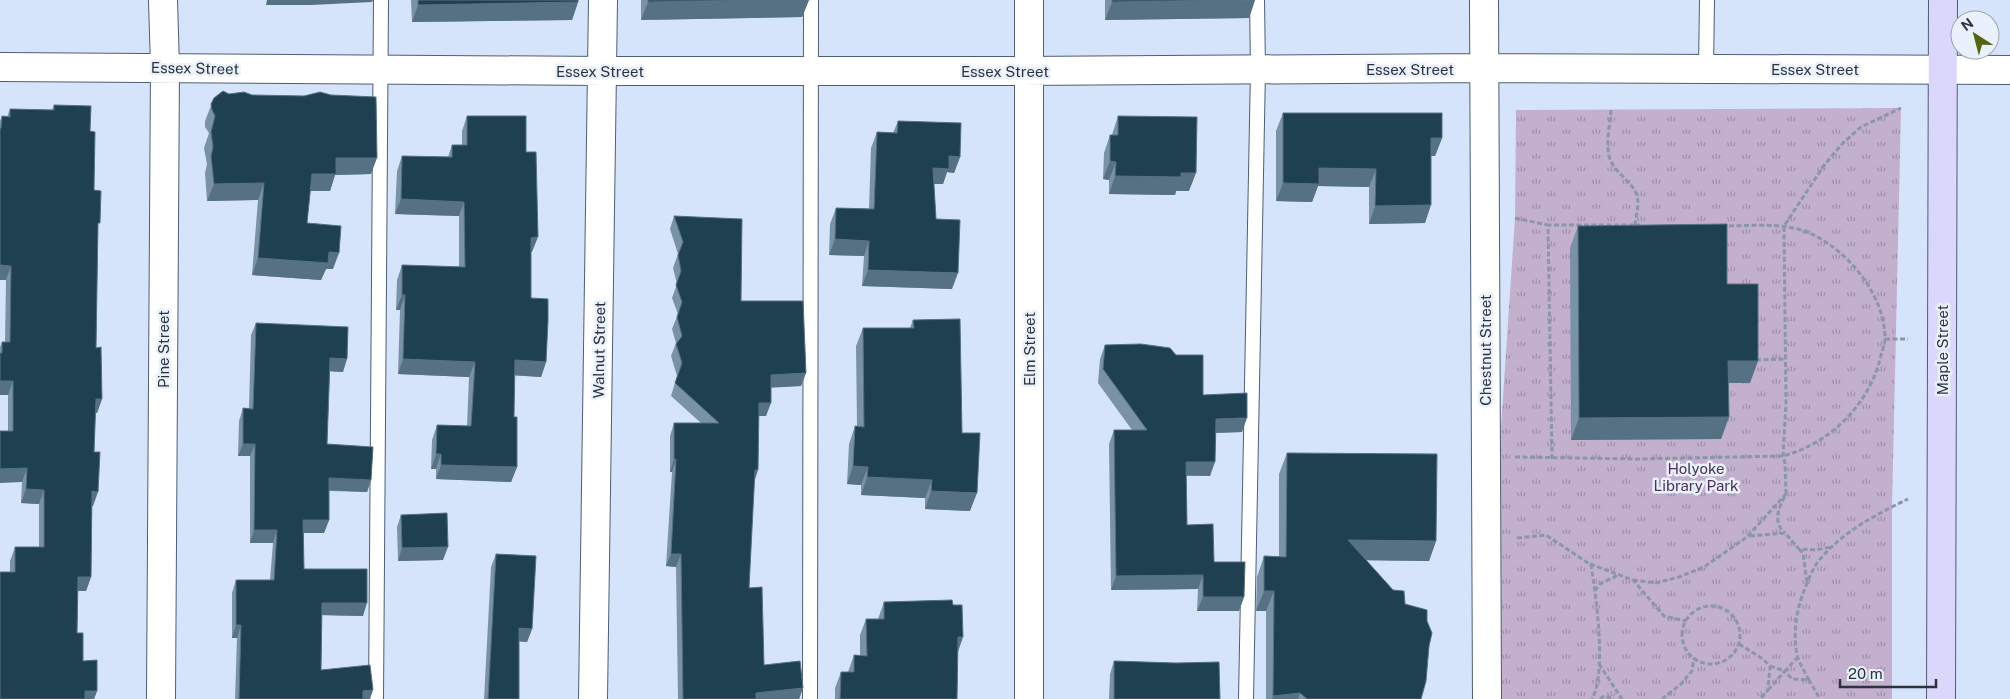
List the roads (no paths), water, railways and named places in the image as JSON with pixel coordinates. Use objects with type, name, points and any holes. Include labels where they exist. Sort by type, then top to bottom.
[{"type":"main road","name":"Maple Street","points":[[1941,699],[1943,0]]},
{"type":"street","name":"Pine Street","points":[[160,699],[163,0]]},
{"type":"street","name":"Walnut Street","points":[[594,699],[603,0]]},
{"type":"street","name":"Elm Street","points":[[1029,0],[1029,699]]},
{"type":"street","name":"Chestnut Street","points":[[1484,0],[1487,699]]},
{"type":"street","name":"Essex Street","points":[[0,67],[603,71],[1484,68],[2010,70]]},
{"type":"lane","points":[[376,699],[381,0]]},
{"type":"lane","points":[[810,699],[811,0]]},
{"type":"lane","points":[[1246,699],[1258,69],[1257,0]]},
{"type":"lane","points":[[1706,69],[1707,0]]},
{"type":"park label","name":"Holyoke Library Park","points":[[1696,476]]}]
